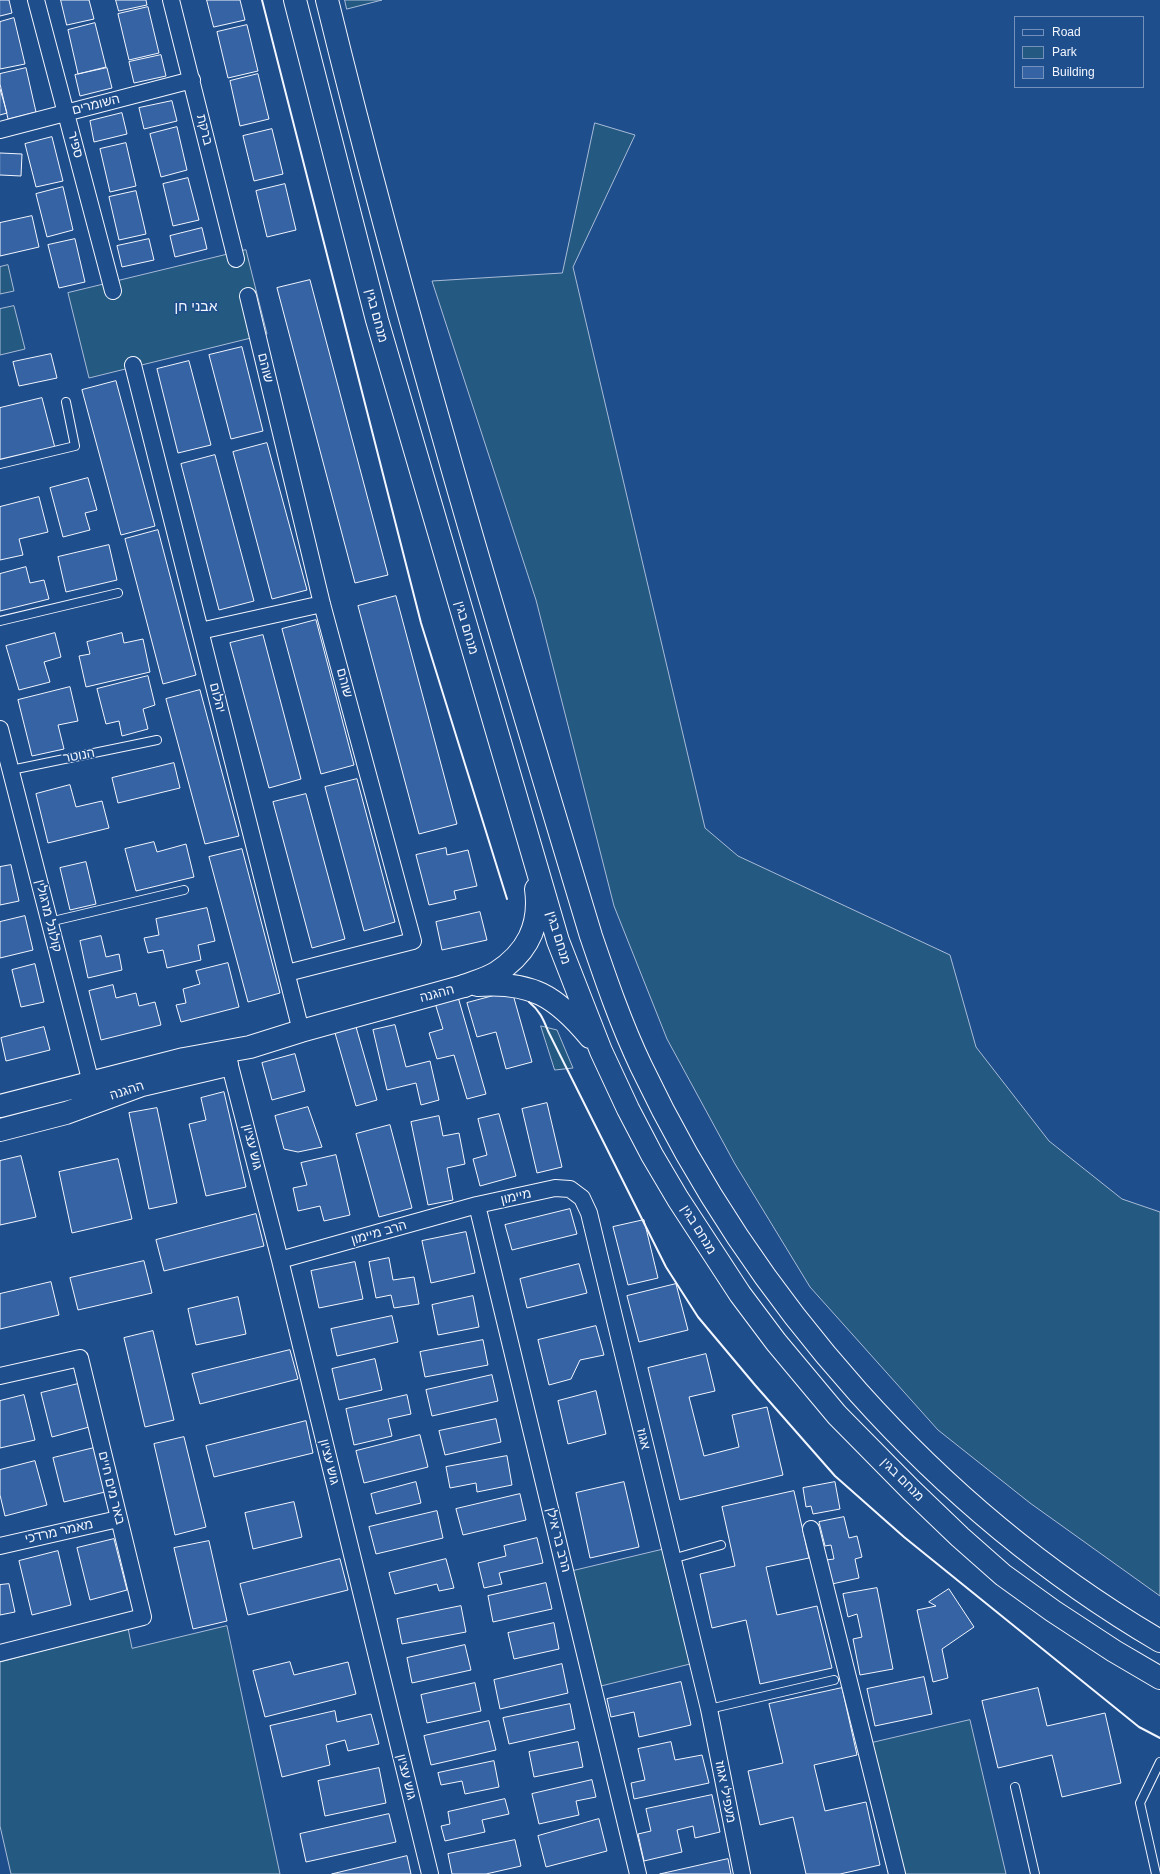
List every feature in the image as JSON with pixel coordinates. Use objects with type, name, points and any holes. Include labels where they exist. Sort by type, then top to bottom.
[{"type":"main road","name":"מנחם בגין","points":[[295,0],[377,320],[567,967],[601,1052],[652,1155],[713,1254],[740,1294],[776,1342],[837,1415],[932,1511],[1003,1575],[1114,1652],[1160,1678]]},
{"type":"main road","points":[[327,0],[347,81],[442,437],[584,914],[619,1016],[640,1065],[692,1163],[760,1270],[787,1307],[847,1380],[891,1428],[933,1469],[985,1516],[1028,1550],[1103,1605],[1160,1641]]},
{"type":"main road","points":[[464,986],[494,974],[516,956],[528,942],[535,924],[537,910],[532,850]]},
{"type":"main road","points":[[464,986],[512,984],[546,996],[582,1028],[601,1052]]},
{"type":"main road","name":"ההגנה","points":[[0,1106],[90,1093],[184,1059],[228,1058],[250,1047],[301,1031],[464,986]]},
{"type":"main road","name":"ההגנה","points":[[0,1130],[66,1113],[90,1093]]},
{"type":"street","name":"ספיר","points":[[36,0],[113,291]]},
{"type":"street","name":"ברקת","points":[[171,0],[236,259]]},
{"type":"street","name":"השומרים","points":[[0,130],[192,80]]},
{"type":"street","name":"שוהם","points":[[248,296],[322,604],[413,941],[287,973]]},
{"type":"street","name":"יהלום","points":[[133,365],[301,1031]]},
{"type":"street","points":[[200,632],[322,604]]},
{"type":"street","name":"קולונל מרגולין","points":[[0,728],[5,772],[49,922],[90,1093]]},
{"type":"street","name":"גוש עציון","points":[[228,1058],[280,1260],[430,1874]]},
{"type":"street","name":"מיימון","points":[[477,1205],[556,1188]]},
{"type":"street","name":"אגוז","points":[[556,1188],[570,1189],[582,1198],[588,1213],[709,1709]]},
{"type":"street","name":"הרב מיימון","points":[[280,1260],[477,1205]]},
{"type":"street","name":"הרב בר אילן","points":[[477,1205],[638,1874]]},
{"type":"street","name":"באר מים חיים","points":[[0,1376],[80,1358],[143,1617],[0,1653]]},
{"type":"street","name":"מאמר מרדכי","points":[[0,1546],[118,1519]]},
{"type":"street","points":[[811,1529],[897,1874]]},
{"type":"street","name":"מעפילי אגוז","points":[[709,1709],[742,1874]]},
{"type":"lane","points":[[0,464],[75,446],[66,402]]},
{"type":"lane","points":[[0,621],[118,593]]},
{"type":"lane","name":"הנוטר","points":[[5,772],[157,740]]},
{"type":"lane","points":[[49,922],[184,890]]},
{"type":"lane","points":[[672,1559],[721,1545]]},
{"type":"lane","points":[[709,1709],[834,1680]]},
{"type":"lane","points":[[1156,1874],[1140,1803],[1160,1762]]},
{"type":"lane","points":[[1015,1786],[1035,1874]]},
{"type":"green space","points":[[345,0],[382,0],[347,9]]},
{"type":"green space","points":[[595,123],[635,135],[573,267],[705,828],[738,856],[950,955],[976,1047],[1049,1141],[1122,1199],[1160,1212],[1160,1596],[1030,1503],[938,1430],[810,1287],[735,1164],[667,1039],[614,906],[536,600],[432,281],[562,273]]},
{"type":"green space","points":[[246,250],[267,334],[89,378],[68,293]]},
{"type":"green space","points":[[8,265],[14,291],[0,294],[0,267]]},
{"type":"green space","points":[[14,306],[25,349],[0,355],[0,309]]},
{"type":"green space","points":[[541,1026],[557,1030],[573,1068],[555,1070]]},
{"type":"green space","points":[[665,1549],[694,1663],[601,1686],[573,1571]]},
{"type":"green space","points":[[227,1626],[280,1874],[11,1874],[0,1826],[0,1662],[128,1628],[132,1648]]},
{"type":"green space","points":[[970,1720],[1006,1874],[893,1874],[863,1745]]},
{"type":"building","points":[[0,0],[9,0],[12,13],[0,16]]},
{"type":"building","points":[[61,0],[89,0],[94,19],[67,25]]},
{"type":"building","points":[[116,0],[146,0],[147,5],[119,11]]},
{"type":"building","points":[[207,0],[240,0],[245,20],[214,27]]},
{"type":"building","points":[[148,7],[159,53],[129,60],[118,14]]},
{"type":"building","points":[[14,18],[25,64],[0,69],[0,22]]},
{"type":"building","points":[[95,23],[106,67],[78,74],[68,30]]},
{"type":"building","points":[[247,25],[258,71],[228,78],[217,32]]},
{"type":"building","points":[[161,55],[166,76],[134,83],[129,62]]},
{"type":"building","points":[[26,68],[36,112],[8,119],[0,84],[0,74]]},
{"type":"building","points":[[107,68],[112,88],[80,96],[75,75]]},
{"type":"building","points":[[258,74],[269,119],[240,126],[230,81]]},
{"type":"building","points":[[0,89],[7,113],[0,115]]},
{"type":"building","points":[[172,101],[177,121],[144,129],[139,108]]},
{"type":"building","points":[[122,113],[127,134],[94,142],[90,121]]},
{"type":"building","points":[[177,127],[187,170],[161,177],[150,134]]},
{"type":"building","points":[[272,129],[283,174],[254,181],[243,136]]},
{"type":"building","points":[[52,137],[63,181],[36,187],[25,144]]},
{"type":"building","points":[[126,143],[136,186],[110,192],[100,149]]},
{"type":"building","points":[[0,153],[22,154],[21,176],[0,175]]},
{"type":"building","points":[[188,178],[199,220],[173,226],[163,184]]},
{"type":"building","points":[[285,184],[296,230],[267,237],[256,191]]},
{"type":"building","points":[[63,187],[73,230],[47,237],[36,194]]},
{"type":"building","points":[[136,191],[146,234],[119,240],[109,197]]},
{"type":"building","points":[[32,216],[39,247],[0,256],[0,223]]},
{"type":"building","points":[[202,228],[207,249],[175,257],[170,236]]},
{"type":"building","points":[[75,239],[85,282],[59,288],[48,245]]},
{"type":"building","points":[[149,239],[154,260],[122,267],[117,246]]},
{"type":"building","points":[[310,280],[388,575],[355,583],[277,288]]},
{"type":"building","points":[[242,347],[263,431],[231,439],[209,355]]},
{"type":"building","points":[[51,354],[57,378],[19,386],[13,362]]},
{"type":"building","points":[[189,361],[211,445],[178,453],[157,369]]},
{"type":"building","points":[[116,381],[155,526],[121,535],[82,390]]},
{"type":"building","points":[[42,398],[55,448],[0,461],[0,408]]},
{"type":"building","points":[[267,443],[307,590],[272,599],[233,452]]},
{"type":"building","points":[[215,455],[254,601],[219,610],[181,464]]},
{"type":"building","points":[[88,478],[97,510],[85,513],[90,530],[63,537],[50,488]]},
{"type":"building","points":[[39,497],[48,532],[19,539],[23,555],[0,560],[0,507]]},
{"type":"building","points":[[158,530],[196,675],[163,684],[125,539]]},
{"type":"building","points":[[109,545],[117,580],[66,592],[58,557]]},
{"type":"building","points":[[26,567],[30,583],[44,580],[49,599],[0,611],[0,574]]},
{"type":"building","points":[[396,596],[457,824],[419,834],[358,606]]},
{"type":"building","points":[[316,620],[354,765],[321,774],[282,629]]},
{"type":"building","points":[[55,633],[61,657],[44,662],[50,682],[19,690],[6,646]]},
{"type":"building","points":[[122,633],[124,643],[143,639],[150,672],[86,687],[79,656],[90,654],[87,642]]},
{"type":"building","points":[[263,635],[301,779],[269,788],[230,643]]},
{"type":"building","points":[[148,676],[155,705],[143,709],[148,729],[122,736],[119,721],[106,724],[97,689]]},
{"type":"building","points":[[70,687],[78,721],[58,725],[64,749],[32,756],[18,700]]},
{"type":"building","points":[[200,690],[239,836],[205,844],[166,699]]},
{"type":"building","points":[[174,763],[180,788],[118,803],[112,778]]},
{"type":"building","points":[[357,779],[395,922],[364,931],[325,787]]},
{"type":"building","points":[[70,785],[76,807],[102,801],[109,828],[48,843],[36,794]]},
{"type":"building","points":[[306,794],[345,939],[312,948],[273,802]]},
{"type":"building","points":[[154,842],[157,852],[186,844],[194,877],[136,891],[125,849]]},
{"type":"building","points":[[446,848],[447,855],[468,850],[477,886],[454,891],[456,899],[429,905],[416,855]]},
{"type":"building","points":[[242,849],[280,993],[248,1002],[209,857]]},
{"type":"building","points":[[86,862],[96,904],[70,910],[60,868]]},
{"type":"building","points":[[11,865],[19,901],[0,905],[0,867]]},
{"type":"building","points":[[207,908],[215,941],[198,945],[201,960],[167,968],[163,950],[148,953],[144,938],[159,935],[156,919]]},
{"type":"building","points":[[480,912],[487,940],[442,950],[436,922]]},
{"type":"building","points":[[25,916],[33,950],[0,958],[0,922]]},
{"type":"building","points":[[101,936],[106,957],[119,954],[122,970],[88,978],[80,941]]},
{"type":"building","points":[[228,963],[239,1007],[181,1022],[176,1005],[186,1003],[183,989],[200,984],[196,971]]},
{"type":"building","points":[[35,964],[44,1002],[21,1007],[12,970]]},
{"type":"building","points":[[113,985],[116,998],[136,993],[139,1006],[155,1002],[161,1025],[101,1040],[89,991]]},
{"type":"building","points":[[512,991],[532,1062],[506,1069],[496,1032],[477,1037],[467,1003]]},
{"type":"building","points":[[458,997],[486,1094],[467,1099],[454,1055],[437,1059],[429,1033],[443,1029],[435,1003]]},
{"type":"building","points":[[395,1025],[406,1067],[430,1061],[439,1100],[421,1105],[416,1083],[387,1090],[373,1030]]},
{"type":"building","points":[[44,1027],[50,1050],[6,1061],[1,1038]]},
{"type":"building","points":[[356,1027],[377,1100],[356,1106],[335,1033]]},
{"type":"building","points":[[295,1054],[305,1091],[272,1100],[262,1063]]},
{"type":"building","points":[[224,1092],[246,1187],[206,1196],[189,1124],[206,1120],[201,1098]]},
{"type":"building","points":[[547,1103],[562,1167],[537,1173],[522,1109]]},
{"type":"building","points":[[308,1107],[322,1147],[298,1152],[284,1149],[275,1116]]},
{"type":"building","points":[[157,1108],[177,1203],[149,1209],[129,1113]]},
{"type":"building","points":[[499,1114],[516,1176],[480,1186],[473,1159],[487,1155],[478,1119]]},
{"type":"building","points":[[439,1116],[443,1136],[459,1133],[465,1164],[447,1168],[453,1200],[428,1205],[411,1122]]},
{"type":"building","points":[[390,1125],[412,1208],[379,1217],[356,1134]]},
{"type":"building","points":[[336,1155],[350,1215],[324,1221],[320,1206],[298,1211],[293,1188],[307,1185],[301,1163]]},
{"type":"building","points":[[21,1156],[36,1217],[0,1225],[0,1161]]},
{"type":"building","points":[[118,1159],[132,1219],[72,1233],[59,1172]]},
{"type":"building","points":[[570,1209],[577,1234],[512,1250],[505,1225]]},
{"type":"building","points":[[256,1214],[264,1246],[164,1271],[156,1240]]},
{"type":"building","points":[[644,1220],[658,1278],[628,1285],[613,1227]]},
{"type":"building","points":[[466,1232],[475,1273],[431,1283],[422,1241]]},
{"type":"building","points":[[389,1258],[393,1280],[414,1277],[419,1304],[394,1308],[391,1295],[376,1298],[369,1262]]},
{"type":"building","points":[[144,1261],[152,1293],[78,1310],[70,1278]]},
{"type":"building","points":[[355,1262],[363,1299],[319,1308],[311,1271]]},
{"type":"building","points":[[579,1264],[587,1293],[527,1308],[520,1279]]},
{"type":"building","points":[[51,1282],[59,1315],[0,1329],[0,1294]]},
{"type":"building","points":[[676,1284],[688,1330],[639,1342],[627,1296]]},
{"type":"building","points":[[473,1296],[479,1327],[438,1335],[432,1305]]},
{"type":"building","points":[[238,1297],[246,1334],[196,1345],[188,1309]]},
{"type":"building","points":[[392,1316],[398,1342],[337,1356],[331,1329]]},
{"type":"building","points":[[596,1326],[604,1355],[580,1360],[571,1379],[549,1385],[538,1340]]},
{"type":"building","points":[[153,1331],[174,1420],[145,1427],[124,1338]]},
{"type":"building","points":[[483,1340],[488,1365],[425,1377],[420,1352]]},
{"type":"building","points":[[290,1350],[298,1379],[200,1404],[192,1374]]},
{"type":"building","points":[[706,1354],[715,1391],[689,1397],[704,1456],[739,1447],[732,1415],[767,1407],[783,1475],[680,1500],[648,1368]]},
{"type":"building","points":[[375,1359],[382,1390],[339,1400],[332,1369]]},
{"type":"building","points":[[492,1375],[498,1401],[432,1416],[426,1390]]},
{"type":"building","points":[[82,1383],[93,1426],[52,1437],[41,1393]]},
{"type":"building","points":[[596,1391],[606,1434],[568,1444],[558,1401]]},
{"type":"building","points":[[24,1395],[35,1440],[0,1448],[0,1401]]},
{"type":"building","points":[[407,1395],[411,1414],[388,1419],[392,1436],[354,1445],[346,1409]]},
{"type":"building","points":[[496,1419],[501,1442],[445,1455],[439,1431]]},
{"type":"building","points":[[306,1421],[313,1453],[214,1477],[206,1446]]},
{"type":"building","points":[[420,1435],[428,1467],[364,1483],[356,1451]]},
{"type":"building","points":[[184,1437],[206,1527],[175,1535],[154,1444]]},
{"type":"building","points":[[94,1448],[105,1492],[64,1502],[53,1458]]},
{"type":"building","points":[[507,1456],[512,1485],[477,1492],[476,1483],[450,1488],[446,1467]]},
{"type":"building","points":[[35,1461],[47,1505],[5,1516],[0,1495],[0,1470]]},
{"type":"building","points":[[416,1482],[421,1503],[376,1514],[371,1494]]},
{"type":"building","points":[[624,1482],[639,1547],[590,1558],[576,1493]]},
{"type":"building","points":[[835,1482],[840,1509],[813,1514],[811,1506],[806,1507],[803,1488]]},
{"type":"building","points":[[794,1491],[809,1558],[766,1567],[777,1615],[817,1606],[832,1668],[760,1684],[746,1620],[712,1628],[700,1574],[735,1566],[722,1507]]},
{"type":"building","points":[[520,1494],[526,1520],[463,1535],[456,1509]]},
{"type":"building","points":[[294,1502],[302,1537],[253,1549],[245,1513]]},
{"type":"building","points":[[437,1511],[443,1538],[376,1554],[369,1527]]},
{"type":"building","points":[[844,1517],[849,1538],[857,1536],[862,1557],[855,1559],[859,1578],[832,1584],[826,1560],[834,1559],[831,1545],[825,1546],[819,1522]]},
{"type":"building","points":[[537,1538],[543,1563],[499,1573],[502,1584],[484,1588],[478,1563],[506,1556],[504,1546]]},
{"type":"building","points":[[114,1539],[127,1590],[90,1600],[77,1548]]},
{"type":"building","points":[[209,1541],[227,1621],[193,1629],[174,1548]]},
{"type":"building","points":[[58,1551],[71,1605],[32,1615],[19,1561]]},
{"type":"building","points":[[340,1559],[348,1590],[248,1615],[240,1584]]},
{"type":"building","points":[[446,1559],[454,1588],[439,1591],[437,1584],[395,1594],[389,1573]]},
{"type":"building","points":[[546,1583],[552,1609],[493,1622],[488,1596]]},
{"type":"building","points":[[9,1584],[15,1612],[0,1615],[0,1585]]},
{"type":"building","points":[[877,1588],[893,1669],[860,1675],[853,1639],[862,1637],[857,1614],[848,1617],[843,1594]]},
{"type":"building","points":[[949,1589],[974,1627],[942,1649],[948,1678],[933,1682],[917,1610],[936,1606],[929,1602]]},
{"type":"building","points":[[461,1606],[466,1632],[402,1644],[397,1619]]},
{"type":"building","points":[[554,1623],[559,1649],[514,1659],[508,1633]]},
{"type":"building","points":[[465,1645],[471,1670],[412,1683],[407,1658]]},
{"type":"building","points":[[290,1662],[294,1675],[348,1662],[356,1694],[265,1717],[253,1671]]},
{"type":"building","points":[[562,1664],[568,1693],[500,1709],[494,1680]]},
{"type":"building","points":[[924,1677],[932,1714],[875,1726],[867,1689]]},
{"type":"building","points":[[681,1682],[691,1725],[639,1737],[634,1712],[611,1717],[607,1699]]},
{"type":"building","points":[[475,1683],[481,1711],[427,1723],[421,1695]]},
{"type":"building","points":[[842,1688],[857,1755],[814,1765],[825,1811],[866,1802],[880,1865],[840,1874],[806,1874],[793,1817],[760,1825],[748,1771],[783,1763],[769,1704]]},
{"type":"building","points":[[1038,1688],[1047,1726],[1105,1713],[1121,1783],[1062,1797],[1052,1755],[998,1768],[982,1701]]},
{"type":"building","points":[[570,1704],[575,1729],[509,1744],[503,1718]]},
{"type":"building","points":[[335,1711],[337,1722],[371,1714],[379,1744],[348,1751],[345,1740],[326,1745],[330,1765],[282,1777],[270,1726]]},
{"type":"building","points":[[489,1721],[496,1750],[431,1765],[424,1736]]},
{"type":"building","points":[[578,1742],[583,1767],[534,1777],[529,1752]]},
{"type":"building","points":[[671,1742],[675,1760],[702,1755],[709,1783],[634,1799],[631,1783],[645,1780],[638,1749]]},
{"type":"building","points":[[494,1761],[499,1787],[465,1794],[462,1781],[441,1785],[438,1773]]},
{"type":"building","points":[[379,1768],[386,1803],[325,1816],[318,1781]]},
{"type":"building","points":[[592,1780],[596,1797],[576,1801],[579,1815],[539,1824],[532,1794]]},
{"type":"building","points":[[712,1795],[720,1832],[695,1838],[693,1826],[677,1830],[682,1852],[644,1861],[638,1834],[651,1831],[646,1809]]},
{"type":"building","points":[[505,1799],[509,1814],[482,1820],[485,1832],[445,1841],[441,1826],[450,1824],[448,1812]]},
{"type":"building","points":[[389,1814],[396,1842],[306,1862],[300,1834]]},
{"type":"building","points":[[599,1819],[607,1851],[546,1867],[538,1836]]},
{"type":"building","points":[[515,1840],[521,1866],[486,1874],[452,1874],[448,1854]]},
{"type":"building","points":[[407,1856],[411,1874],[332,1874]]},
{"type":"building","points":[[728,1859],[731,1874],[660,1874]]},
{"type":"wall","points":[[262,0],[421,623],[507,899]]},
{"type":"wall","points":[[529,1002],[538,1011],[542,1018],[666,1267],[698,1317],[755,1385],[835,1476],[904,1537],[1139,1727],[1160,1738]]},
{"type":"district","name":"אבני חן","points":[[196,307]]}]
